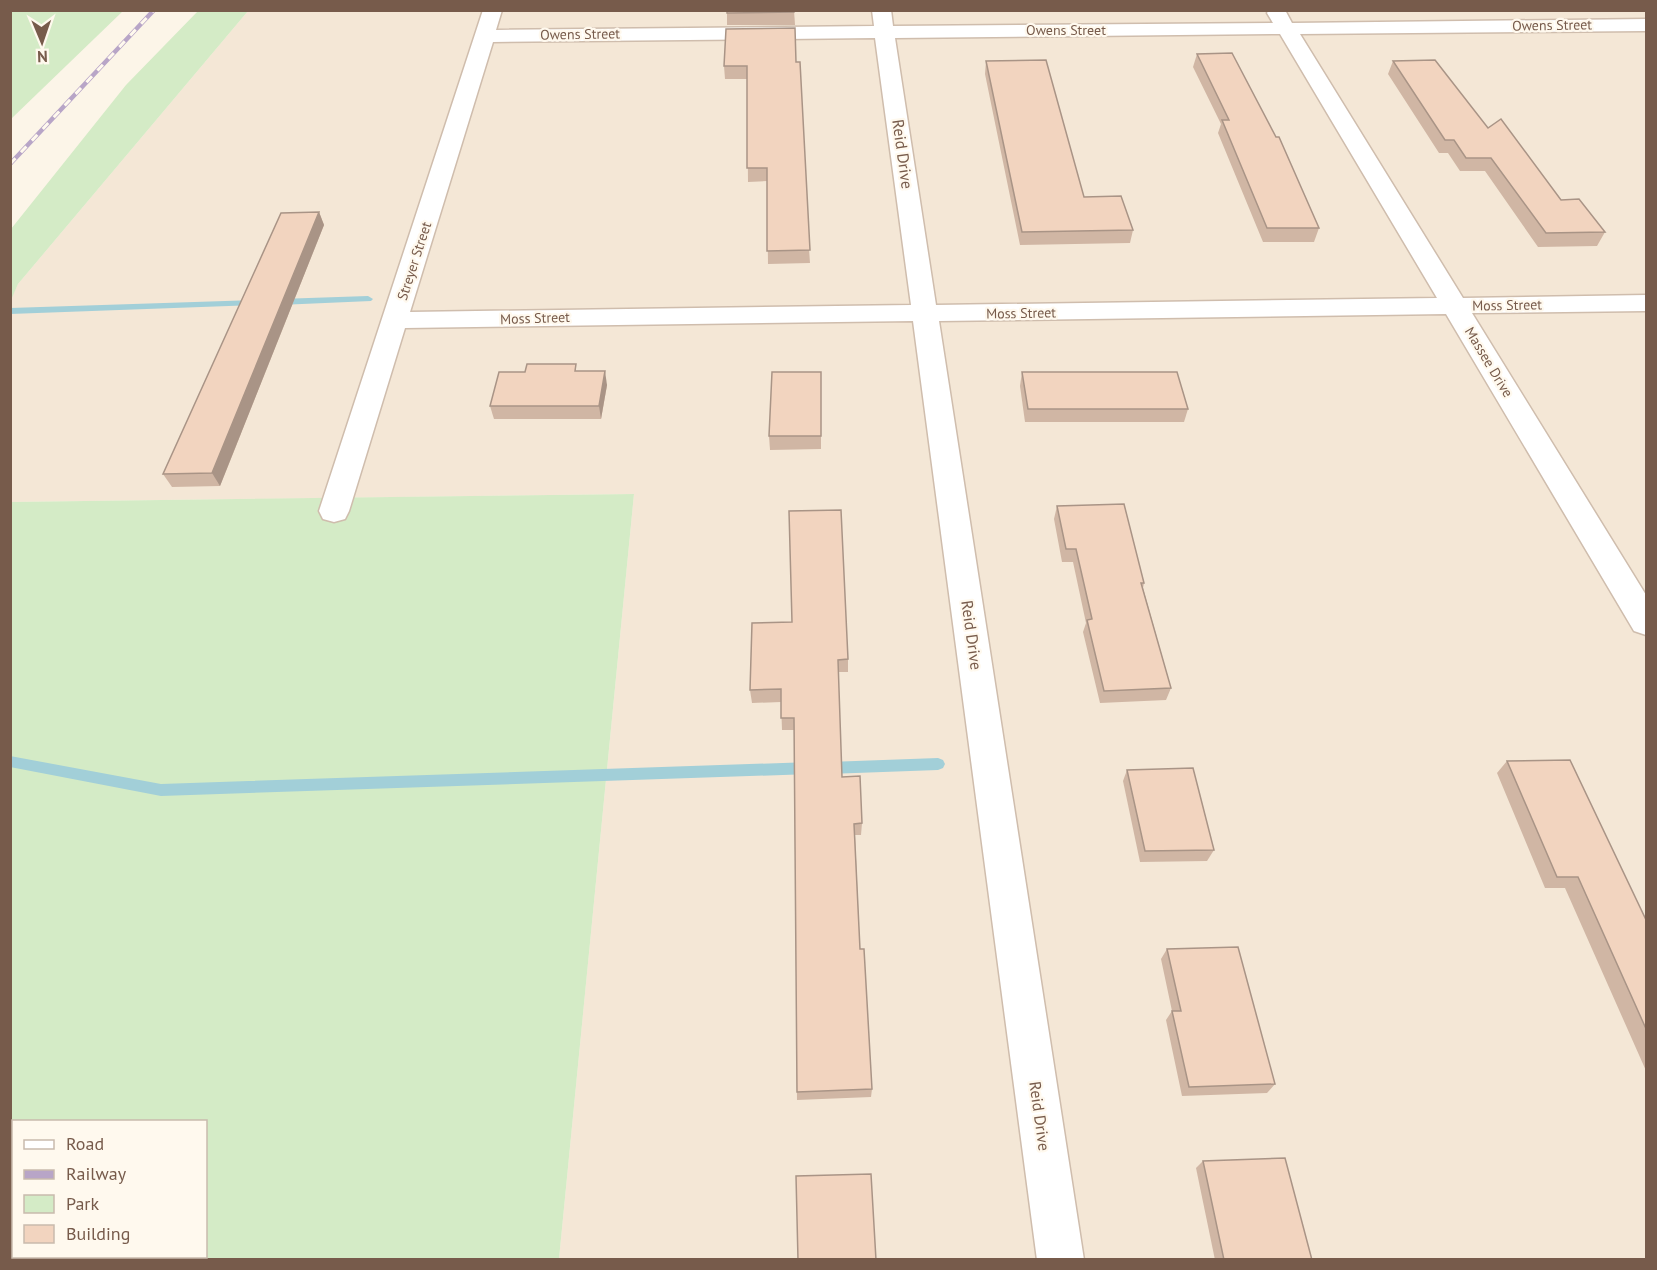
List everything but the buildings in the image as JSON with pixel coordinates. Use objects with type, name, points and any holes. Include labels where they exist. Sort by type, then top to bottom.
[{"type":"street","name":"Streyer Street","points":[[334,511],[493,10]]},
{"type":"street","name":"Owens Street","points":[[485,36],[883,21],[1281,19],[1647,25]]},
{"type":"street","name":"Massee Drive","points":[[1281,19],[1647,621]]},
{"type":"street","name":"Reid Drive","points":[[883,21],[1061,1260]]},
{"type":"street","name":"Moss Street","points":[[395,320],[502,320],[655,314],[926,314],[1647,303]]},
{"type":"shaded area","points":[[248,11],[1646,11],[1646,1259],[559,1259],[634,494],[11,502],[10,300],[18,284]]},
{"type":"green space","points":[[11,10],[123,10],[123,11],[11,119]]},
{"type":"green space","points":[[198,11],[248,11],[18,284],[11,300],[11,229],[126,85]]},
{"type":"green space","points":[[634,494],[559,1259],[11,1259],[10,502]]},
{"type":"waterway","points":[[279,302],[368,299]]},
{"type":"waterway","points":[[10,311],[256,303]]},
{"type":"waterway","points":[[10,761],[161,790],[811,768]]},
{"type":"waterway","points":[[828,768],[938,764]]},
{"type":"railway","points":[[10,164],[154,10]]}]
